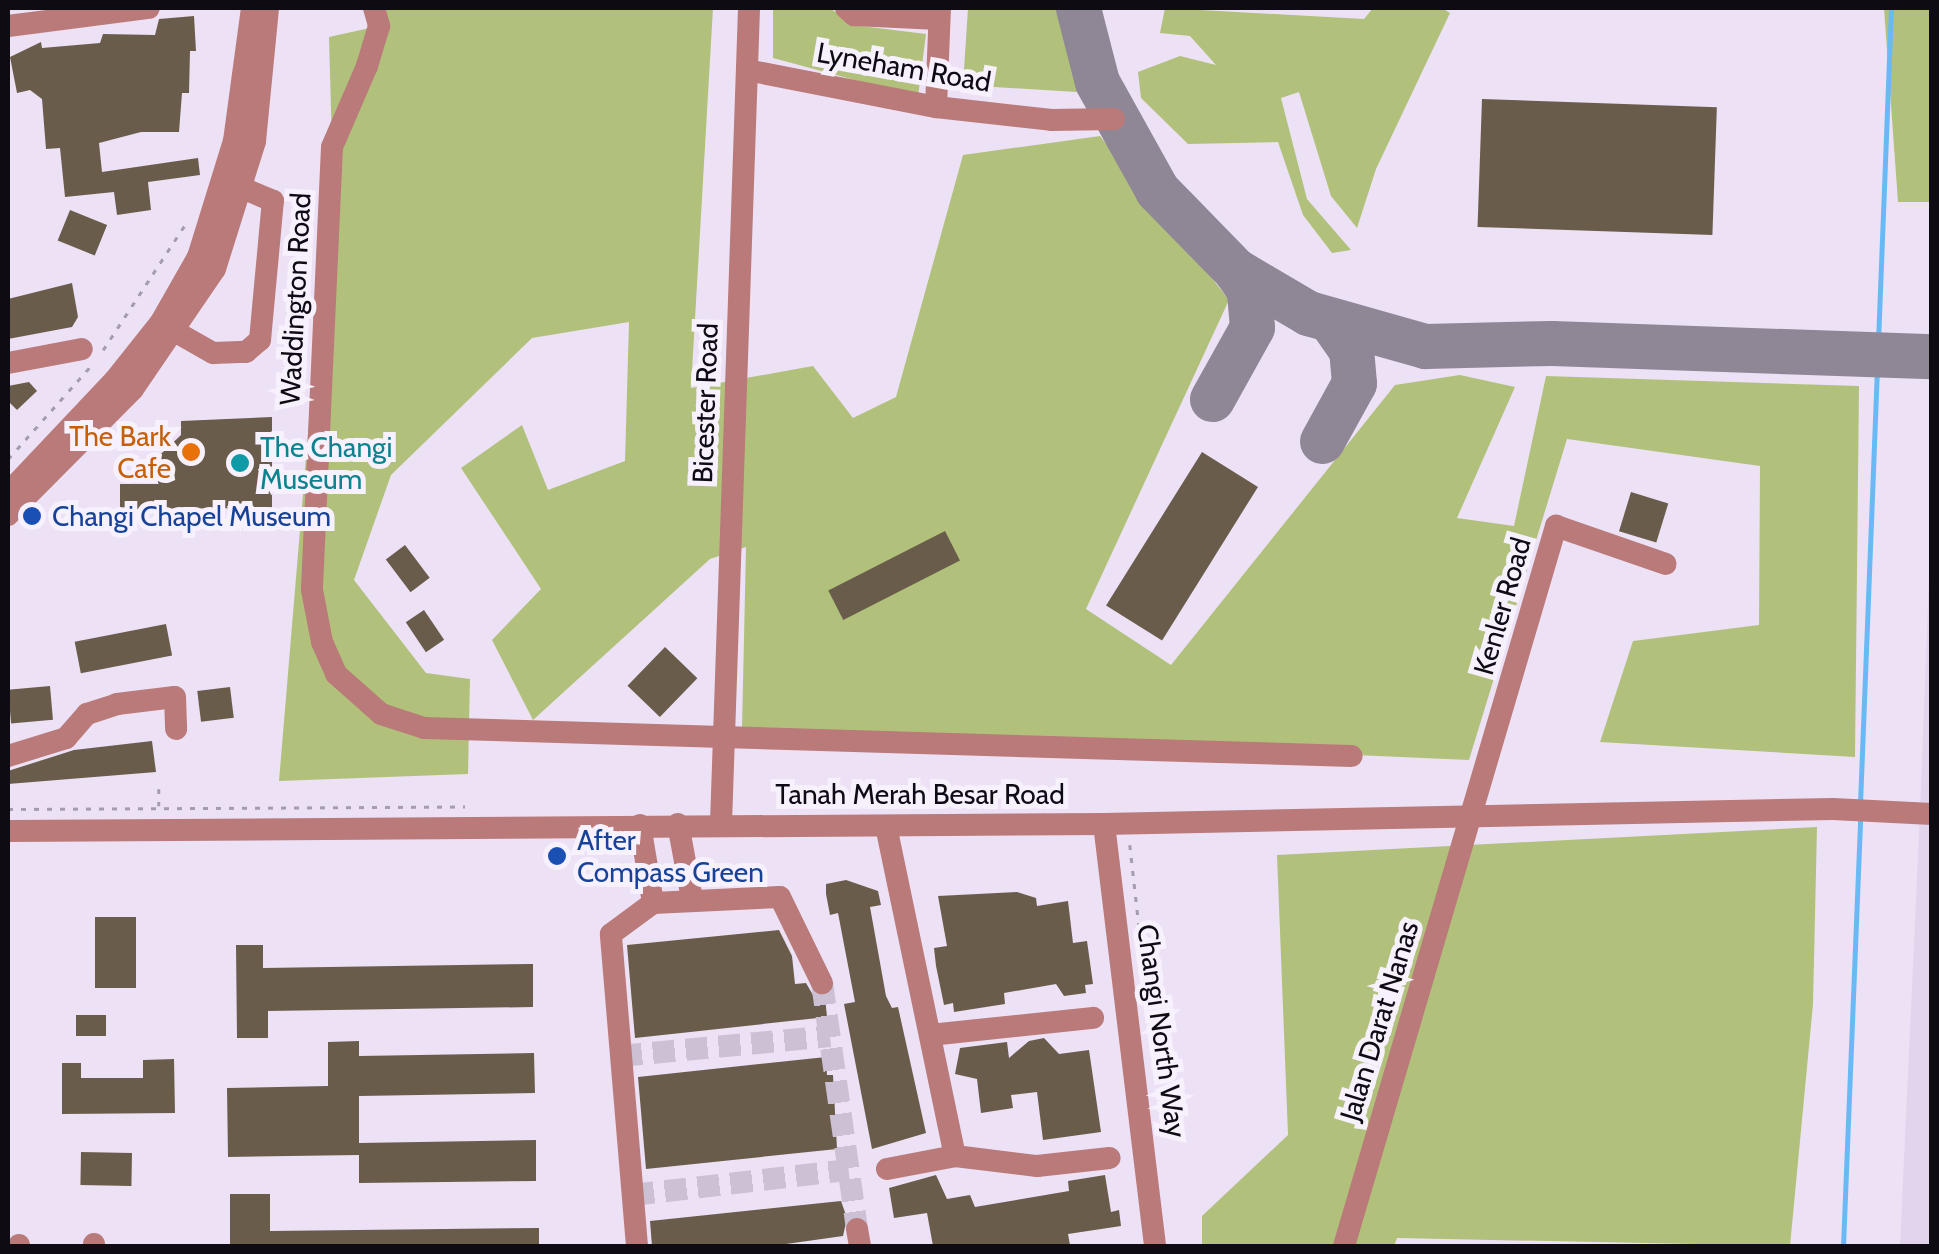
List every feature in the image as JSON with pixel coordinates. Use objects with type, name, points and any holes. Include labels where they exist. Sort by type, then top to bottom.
[{"type":"street","points":[[8,26],[50,13],[149,8]]},
{"type":"street","points":[[8,492],[105,393],[161,322],[198,257],[234,141],[252,8]]},
{"type":"street","points":[[8,514],[101,427],[176,332],[215,269],[242,188],[264,89],[268,8]]},
{"type":"street","name":"Waddington Road","points":[[374,8],[375,39],[332,147],[312,590],[336,674],[381,714],[424,728],[1352,756]]},
{"type":"street","points":[[747,70],[748,8]]},
{"type":"street","points":[[846,8],[854,15],[939,13],[936,106]]},
{"type":"street","name":"Bicester Road","points":[[722,822],[747,70]]},
{"type":"street","name":"Lyneham Road","points":[[747,70],[936,106],[1051,120],[1114,118]]},
{"type":"street","points":[[176,332],[212,352],[246,352],[260,340],[273,201],[242,188]]},
{"type":"street","points":[[8,363],[82,349]]},
{"type":"street","name":"Kenler Road","points":[[1473,814],[1556,526],[1666,564]]},
{"type":"street","points":[[8,756],[66,738],[87,714],[117,704],[175,697],[176,728]]},
{"type":"street","name":"Tanah Merah Besar Road","points":[[8,831],[722,822],[886,826],[1104,824],[1851,809],[1932,814]]},
{"type":"street","name":"Jalan Darat Nanas","points":[[1344,1246],[1473,814]]},
{"type":"street","points":[[678,824],[692,900]]},
{"type":"street","name":"Changi North Way","points":[[1104,824],[1156,1246]]},
{"type":"street","points":[[640,825],[654,903]]},
{"type":"street","points":[[886,826],[955,1156]]},
{"type":"street","points":[[637,1246],[609,938],[654,903],[780,896],[822,983]]},
{"type":"street","points":[[930,1035],[1092,1018]]},
{"type":"street","points":[[887,1169],[955,1156],[1037,1166],[1110,1158]]},
{"type":"path","points":[[8,459],[79,380],[193,210]]},
{"type":"path","points":[[159,789],[159,806]]},
{"type":"path","points":[[8,809],[468,809]]},
{"type":"shaded area","points":[[1931,522],[1932,1246],[1900,1246],[1920,813]]},
{"type":"green space","points":[[374,8],[713,8],[691,388],[813,366],[853,418],[896,397],[963,155],[1100,136],[1229,300],[1086,609],[1171,665],[1395,385],[1460,375],[1515,387],[1457,518],[1514,526],[1546,376],[1859,386],[1855,757],[1600,742],[1633,641],[1759,625],[1760,466],[1567,439],[1469,760],[742,728],[746,547],[710,559],[533,720],[492,640],[541,589],[461,468],[522,425],[548,490],[625,461],[629,322],[532,338],[391,475],[354,580],[426,673],[470,679],[468,774],[279,781],[332,147],[329,37],[379,26]]},
{"type":"green space","points":[[773,8],[830,8],[853,25],[926,34],[918,97],[773,58]]},
{"type":"green space","points":[[968,8],[1074,8],[1077,92],[963,85]]},
{"type":"green space","points":[[1165,8],[1364,19],[1373,8],[1442,8],[1450,13],[1376,169],[1357,228],[1331,196],[1299,92],[1281,98],[1307,199],[1351,250],[1332,253],[1303,215],[1278,142],[1188,144],[1141,98],[1138,72],[1180,56],[1216,65],[1190,36],[1160,33]]},
{"type":"green space","points":[[1884,8],[1931,8],[1931,202],[1898,202]]},
{"type":"green space","points":[[1817,827],[1813,1004],[1790,1246],[1397,1238],[1394,1246],[1202,1246],[1202,1216],[1288,1135],[1277,855]]},
{"type":"building","points":[[194,16],[196,51],[190,51],[189,93],[182,93],[179,132],[141,132],[99,143],[102,172],[198,158],[200,175],[148,182],[151,210],[117,215],[114,192],[65,197],[60,148],[46,149],[42,99],[30,90],[17,93],[10,57],[41,42],[42,48],[100,43],[103,34],[155,35],[159,19]]},
{"type":"building","points":[[1482,99],[1717,107],[1712,235],[1478,227]]},
{"type":"building","points":[[70,210],[107,225],[95,256],[58,241]]},
{"type":"building","points":[[72,283],[78,317],[72,327],[8,339],[8,299]]},
{"type":"building","points":[[29,382],[37,391],[17,410],[8,401],[8,386]]},
{"type":"building","points":[[272,417],[272,508],[120,509],[120,484],[159,484],[145,469],[181,435],[181,421]]},
{"type":"building","points":[[1202,452],[1258,487],[1162,640],[1106,605]]},
{"type":"building","points":[[1631,492],[1668,503],[1656,543],[1619,531]]},
{"type":"building","points":[[945,531],[960,560],[843,620],[828,590]]},
{"type":"building","points":[[405,545],[430,578],[411,592],[386,559]]},
{"type":"building","points":[[424,610],[444,640],[426,652],[406,622]]},
{"type":"building","points":[[166,624],[172,655],[81,673],[75,642]]},
{"type":"building","points":[[665,647],[697,678],[660,717],[627,686]]},
{"type":"building","points":[[50,686],[53,720],[11,724],[8,690]]},
{"type":"building","points":[[230,687],[234,718],[201,722],[197,691]]},
{"type":"building","points":[[152,741],[156,772],[8,784],[8,771],[74,750]]},
{"type":"building","points":[[846,880],[878,891],[881,905],[870,907],[886,996],[892,1008],[898,1007],[926,1133],[872,1149],[844,1004],[855,1002],[838,913],[830,915],[826,894],[826,884]]},
{"type":"building","points":[[1017,892],[1036,898],[1037,906],[1068,901],[1073,943],[1087,941],[1093,984],[1085,985],[1086,993],[1064,996],[1056,984],[1004,993],[1005,1004],[954,1012],[953,1003],[944,1005],[936,966],[934,948],[947,946],[938,896]]},
{"type":"building","points":[[95,917],[136,917],[136,988],[95,988]]},
{"type":"building","points":[[779,930],[792,956],[795,984],[806,983],[813,995],[825,997],[827,1017],[635,1038],[627,945]]},
{"type":"building","points":[[236,945],[263,945],[263,968],[533,964],[533,1007],[268,1011],[268,1038],[237,1038]]},
{"type":"building","points":[[76,1015],[106,1015],[106,1036],[76,1036]]},
{"type":"building","points":[[1044,1038],[1059,1054],[1089,1050],[1101,1132],[1043,1140],[1037,1092],[1011,1095],[1013,1108],[981,1113],[977,1079],[955,1074],[960,1048],[1007,1042],[1009,1058],[1029,1041]]},
{"type":"building","points":[[359,1041],[359,1056],[534,1053],[535,1093],[359,1096],[359,1143],[536,1140],[536,1181],[359,1183],[359,1155],[228,1157],[227,1088],[328,1086],[328,1042]]},
{"type":"building","points":[[826,1057],[827,1075],[833,1075],[837,1149],[646,1169],[638,1077]]},
{"type":"building","points":[[174,1059],[175,1113],[62,1114],[62,1063],[81,1063],[81,1078],[143,1078],[143,1060]]},
{"type":"building","points":[[81,1152],[132,1153],[131,1186],[80,1185]]},
{"type":"building","points":[[936,1175],[947,1199],[970,1195],[975,1207],[1069,1191],[1068,1181],[1105,1175],[1111,1212],[1119,1210],[1121,1226],[1068,1234],[1070,1245],[1063,1246],[933,1246],[927,1213],[894,1218],[889,1188]]},
{"type":"building","points":[[230,1194],[270,1194],[270,1231],[539,1228],[539,1246],[230,1246]]},
{"type":"building","points":[[841,1201],[847,1218],[843,1236],[772,1246],[652,1246],[650,1221]]},
{"type":"waterway","points":[[1860,804],[1891,8]]},
{"type":"waterway","points":[[1843,1246],[1860,815]]},
{"type":"taxiway","points":[[1078,8],[1097,82],[1157,190],[1235,270],[1308,313],[1425,346],[1552,343],[1932,356]]},
{"type":"taxiway","points":[[1212,399],[1252,327],[1249,290],[1235,270]]},
{"type":"taxiway","points":[[1322,441],[1354,383],[1351,350],[1330,320]]},
{"type":"tunnel","points":[[822,983],[857,1229]]},
{"type":"tunnel","points":[[620,1056],[830,1036]]},
{"type":"tunnel","points":[[632,1195],[849,1170]]},
{"type":"place","name":"The Bark Cafe","points":[[191,452]]},
{"type":"place","name":"The Changi Museum","points":[[240,463]]},
{"type":"place","name":"Changi Chapel Museum","points":[[32,516]]},
{"type":"place","name":"After Compass Green","points":[[557,856]]}]
